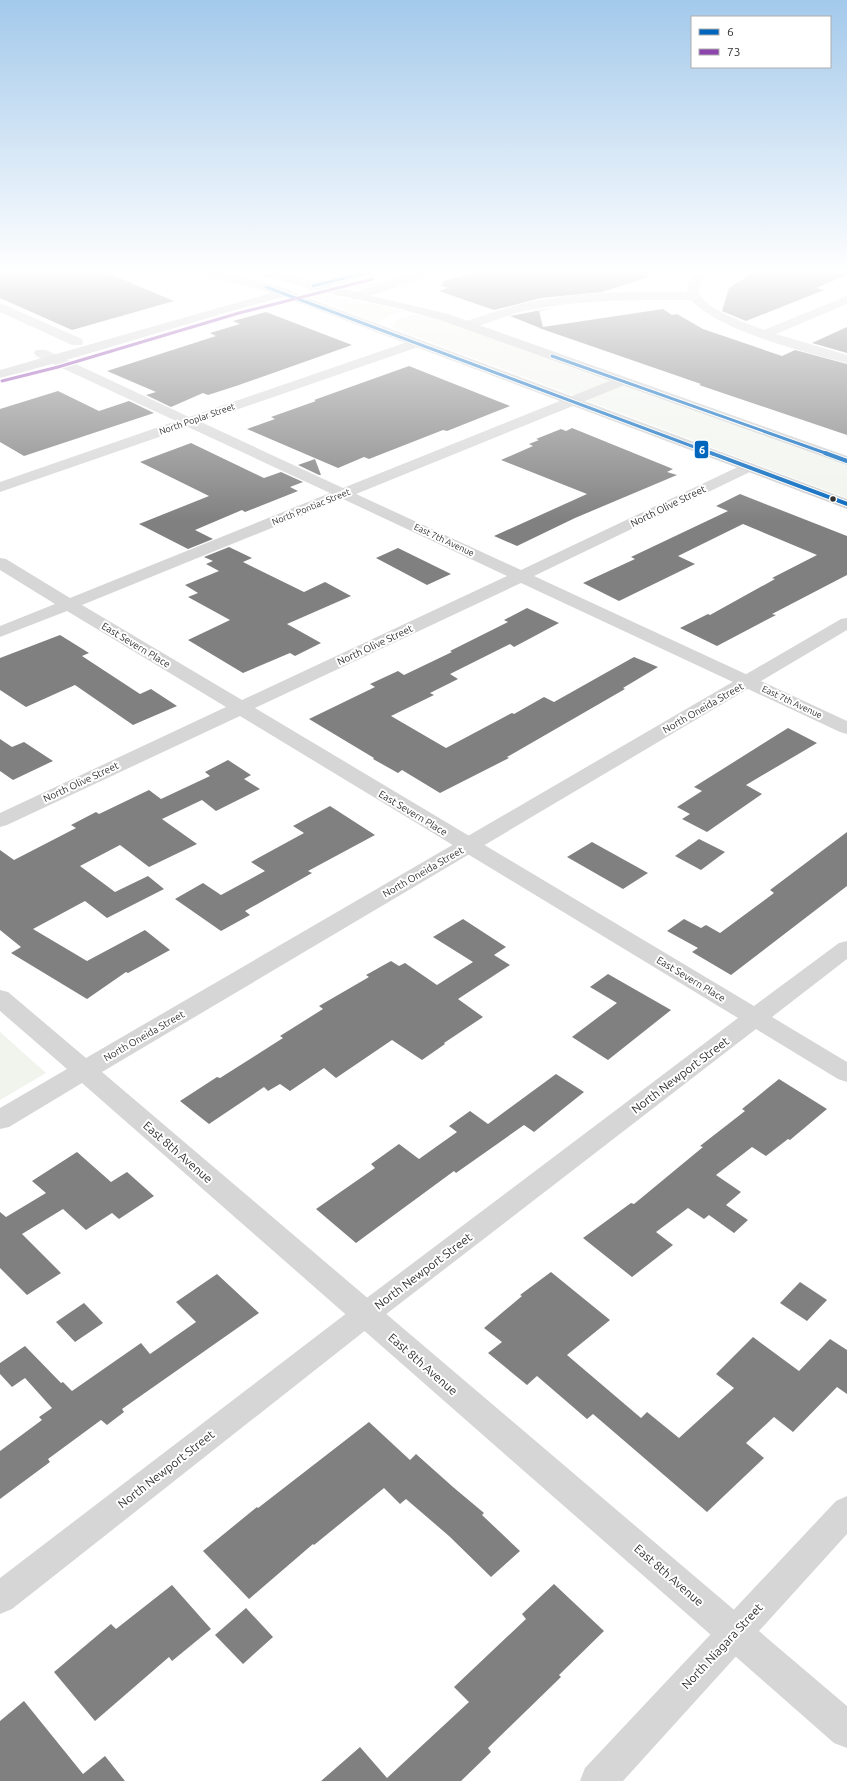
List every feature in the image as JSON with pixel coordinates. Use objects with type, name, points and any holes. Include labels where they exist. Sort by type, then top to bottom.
[{"type":"main road","points":[[0,374],[37,355]]},
{"type":"main road","points":[[0,374],[72,355]]},
{"type":"main road","points":[[449,355],[847,504]]},
{"type":"main road","points":[[550,355],[847,461]]},
{"type":"street","name":"East 7th Avenue","points":[[46,355],[847,728]]},
{"type":"street","name":"North Poplar Street","points":[[0,487],[381,355]]},
{"type":"street","points":[[834,355],[847,359]]},
{"type":"street","name":"North Pontiac Street","points":[[0,632],[622,381]]},
{"type":"street","name":"North Olive Street","points":[[0,821],[749,467]]},
{"type":"street","name":"East Severn Place","points":[[0,563],[847,1074]]},
{"type":"street","name":"North Oneida Street","points":[[0,1120],[847,623]]},
{"type":"street","name":"North Newport Street","points":[[0,1598],[366,1314],[847,948]]},
{"type":"street","name":"East 8th Avenue","points":[[0,998],[847,1730]]},
{"type":"street","name":"North Niagara Street","points":[[598,1781],[847,1511]]},
{"type":"shaded area","points":[[465,355],[542,355],[847,465],[847,498]]},
{"type":"shaded area","points":[[0,1032],[46,1073],[0,1100]]},
{"type":"building","points":[[156,355],[323,355],[208,395],[203,393],[171,407],[146,395],[156,392],[107,371]]},
{"type":"building","points":[[617,355],[814,355],[847,364],[847,435],[699,385],[701,384]]},
{"type":"building","points":[[409,366],[510,406],[447,431],[443,430],[369,459],[364,457],[338,468],[247,429],[275,419],[271,417],[316,401],[314,400]]},
{"type":"building","points":[[58,391],[99,411],[129,401],[154,413],[24,456],[0,442],[0,409]]},
{"type":"building","points":[[572,428],[673,469],[667,472],[677,475],[575,518],[517,546],[494,536],[587,494],[501,460],[533,446],[529,444],[539,440],[536,439],[561,429],[566,431]]},
{"type":"building","points":[[191,443],[264,478],[281,472],[303,482],[290,487],[298,491],[245,512],[242,510],[195,530],[213,539],[188,549],[139,524],[209,496],[140,462]]},
{"type":"building","points":[[315,459],[321,475],[298,465]]},
{"type":"building","points":[[740,494],[847,536],[847,575],[772,614],[776,615],[717,646],[680,628],[708,614],[710,615],[775,579],[772,578],[817,555],[743,524],[678,556],[695,564],[619,601],[583,583],[635,559],[631,557],[728,511],[716,506]]},
{"type":"building","points":[[229,547],[252,558],[243,562],[304,592],[325,582],[351,596],[287,624],[321,643],[295,656],[290,653],[243,673],[188,640],[230,620],[188,597],[198,593],[185,585],[219,571],[206,564],[213,561],[204,557]]},
{"type":"building","points":[[398,548],[451,574],[427,585],[376,558]]},
{"type":"building","points":[[527,608],[559,623],[514,647],[510,644],[450,674],[458,679],[430,693],[434,695],[391,716],[446,748],[512,713],[514,714],[544,697],[554,702],[634,657],[658,667],[623,688],[625,689],[507,757],[509,758],[440,793],[402,770],[398,773],[373,759],[374,758],[309,719],[375,687],[370,684],[398,671],[404,675],[452,652],[450,651],[508,622],[504,620]]},
{"type":"building","points":[[60,635],[89,653],[82,656],[140,694],[151,689],[177,706],[133,725],[75,685],[26,707],[0,690],[0,658]]},
{"type":"building","points":[[788,728],[817,743],[746,785],[762,794],[707,832],[682,819],[690,814],[677,807],[702,791],[694,787]]},
{"type":"building","points":[[0,739],[12,747],[24,742],[53,761],[13,780],[0,771]]},
{"type":"building","points":[[228,760],[251,775],[244,779],[260,789],[216,811],[202,800],[162,819],[197,844],[149,867],[120,845],[80,866],[115,892],[148,876],[164,889],[107,918],[85,901],[33,929],[87,961],[145,930],[170,950],[128,973],[126,972],[87,999],[11,953],[21,947],[0,930],[0,850],[14,860],[76,828],[71,825],[96,812],[99,814],[149,790],[161,799],[210,776],[205,772]]},
{"type":"building","points":[[330,806],[375,835],[308,871],[312,873],[245,911],[250,915],[221,931],[175,899],[203,883],[221,895],[265,871],[251,862],[304,833],[293,826]]},
{"type":"building","points":[[847,832],[847,886],[731,975],[692,952],[698,948],[667,931],[684,919],[701,928],[706,925],[720,933],[774,893],[770,890]]},
{"type":"building","points":[[699,839],[725,852],[701,870],[675,856]]},
{"type":"building","points":[[592,842],[648,873],[623,889],[567,857]]},
{"type":"building","points":[[463,919],[506,947],[494,955],[510,965],[458,999],[483,1017],[444,1043],[445,1044],[422,1060],[392,1040],[336,1078],[324,1068],[290,1091],[280,1084],[268,1091],[264,1087],[209,1124],[180,1101],[217,1077],[220,1078],[283,1038],[280,1036],[323,1009],[319,1006],[369,977],[366,975],[391,961],[399,966],[405,963],[437,985],[473,962],[433,937]]},
{"type":"building","points":[[608,974],[671,1010],[608,1060],[572,1037],[617,1003],[590,987]]},
{"type":"building","points":[[556,1074],[584,1092],[534,1132],[524,1125],[456,1173],[454,1171],[356,1243],[316,1209],[375,1168],[371,1164],[399,1144],[419,1159],[457,1132],[449,1126],[470,1111],[488,1124]]},
{"type":"building","points":[[779,1079],[827,1109],[790,1140],[788,1139],[766,1156],[752,1147],[716,1175],[741,1192],[726,1205],[748,1220],[734,1233],[709,1215],[704,1219],[688,1208],[656,1232],[673,1245],[632,1277],[583,1238],[631,1203],[634,1204],[703,1147],[700,1146],[745,1111],[742,1109]]},
{"type":"building","points":[[77,1152],[111,1182],[127,1172],[154,1196],[119,1219],[112,1213],[86,1230],[63,1209],[22,1234],[61,1273],[27,1295],[0,1268],[0,1212],[6,1217],[46,1193],[32,1181]]},
{"type":"building","points":[[551,1272],[610,1320],[567,1355],[641,1418],[647,1412],[679,1438],[734,1388],[716,1374],[753,1337],[799,1371],[830,1339],[847,1350],[847,1394],[837,1387],[793,1432],[774,1417],[746,1443],[764,1458],[707,1512],[593,1414],[587,1419],[537,1376],[527,1385],[488,1353],[502,1342],[484,1328],[522,1296],[520,1295]]},
{"type":"building","points":[[217,1274],[259,1313],[122,1409],[124,1412],[107,1425],[101,1420],[48,1459],[50,1462],[0,1499],[0,1451],[42,1420],[39,1417],[52,1408],[25,1378],[12,1387],[0,1374],[0,1363],[25,1346],[61,1383],[63,1382],[72,1391],[141,1343],[150,1354],[196,1322],[176,1302]]},
{"type":"building","points":[[800,1282],[827,1300],[807,1321],[780,1303]]},
{"type":"building","points":[[84,1303],[103,1323],[75,1342],[56,1322]]},
{"type":"building","points":[[369,1422],[410,1460],[416,1454],[484,1513],[482,1515],[520,1551],[491,1577],[449,1536],[406,1499],[400,1504],[384,1488],[314,1545],[313,1544],[249,1599],[203,1551],[257,1507],[258,1508]]},
{"type":"building","points":[[554,1584],[604,1631],[559,1675],[561,1677],[488,1748],[491,1752],[461,1781],[321,1781],[360,1747],[387,1778],[469,1702],[454,1687],[526,1619],[522,1614]]},
{"type":"building","points":[[172,1585],[211,1629],[172,1661],[169,1657],[95,1721],[54,1672],[111,1624],[116,1629]]},
{"type":"building","points":[[246,1608],[273,1637],[243,1664],[215,1635]]},
{"type":"building","points":[[24,1701],[83,1774],[105,1756],[125,1781],[0,1781],[0,1721]]},
{"type":"transit line","name":"73","points":[[2,381],[98,355]]},
{"type":"transit line","name":"6","points":[[448,355],[847,504]]},
{"type":"transit line","name":"6","points":[[552,356],[847,461]]}]
